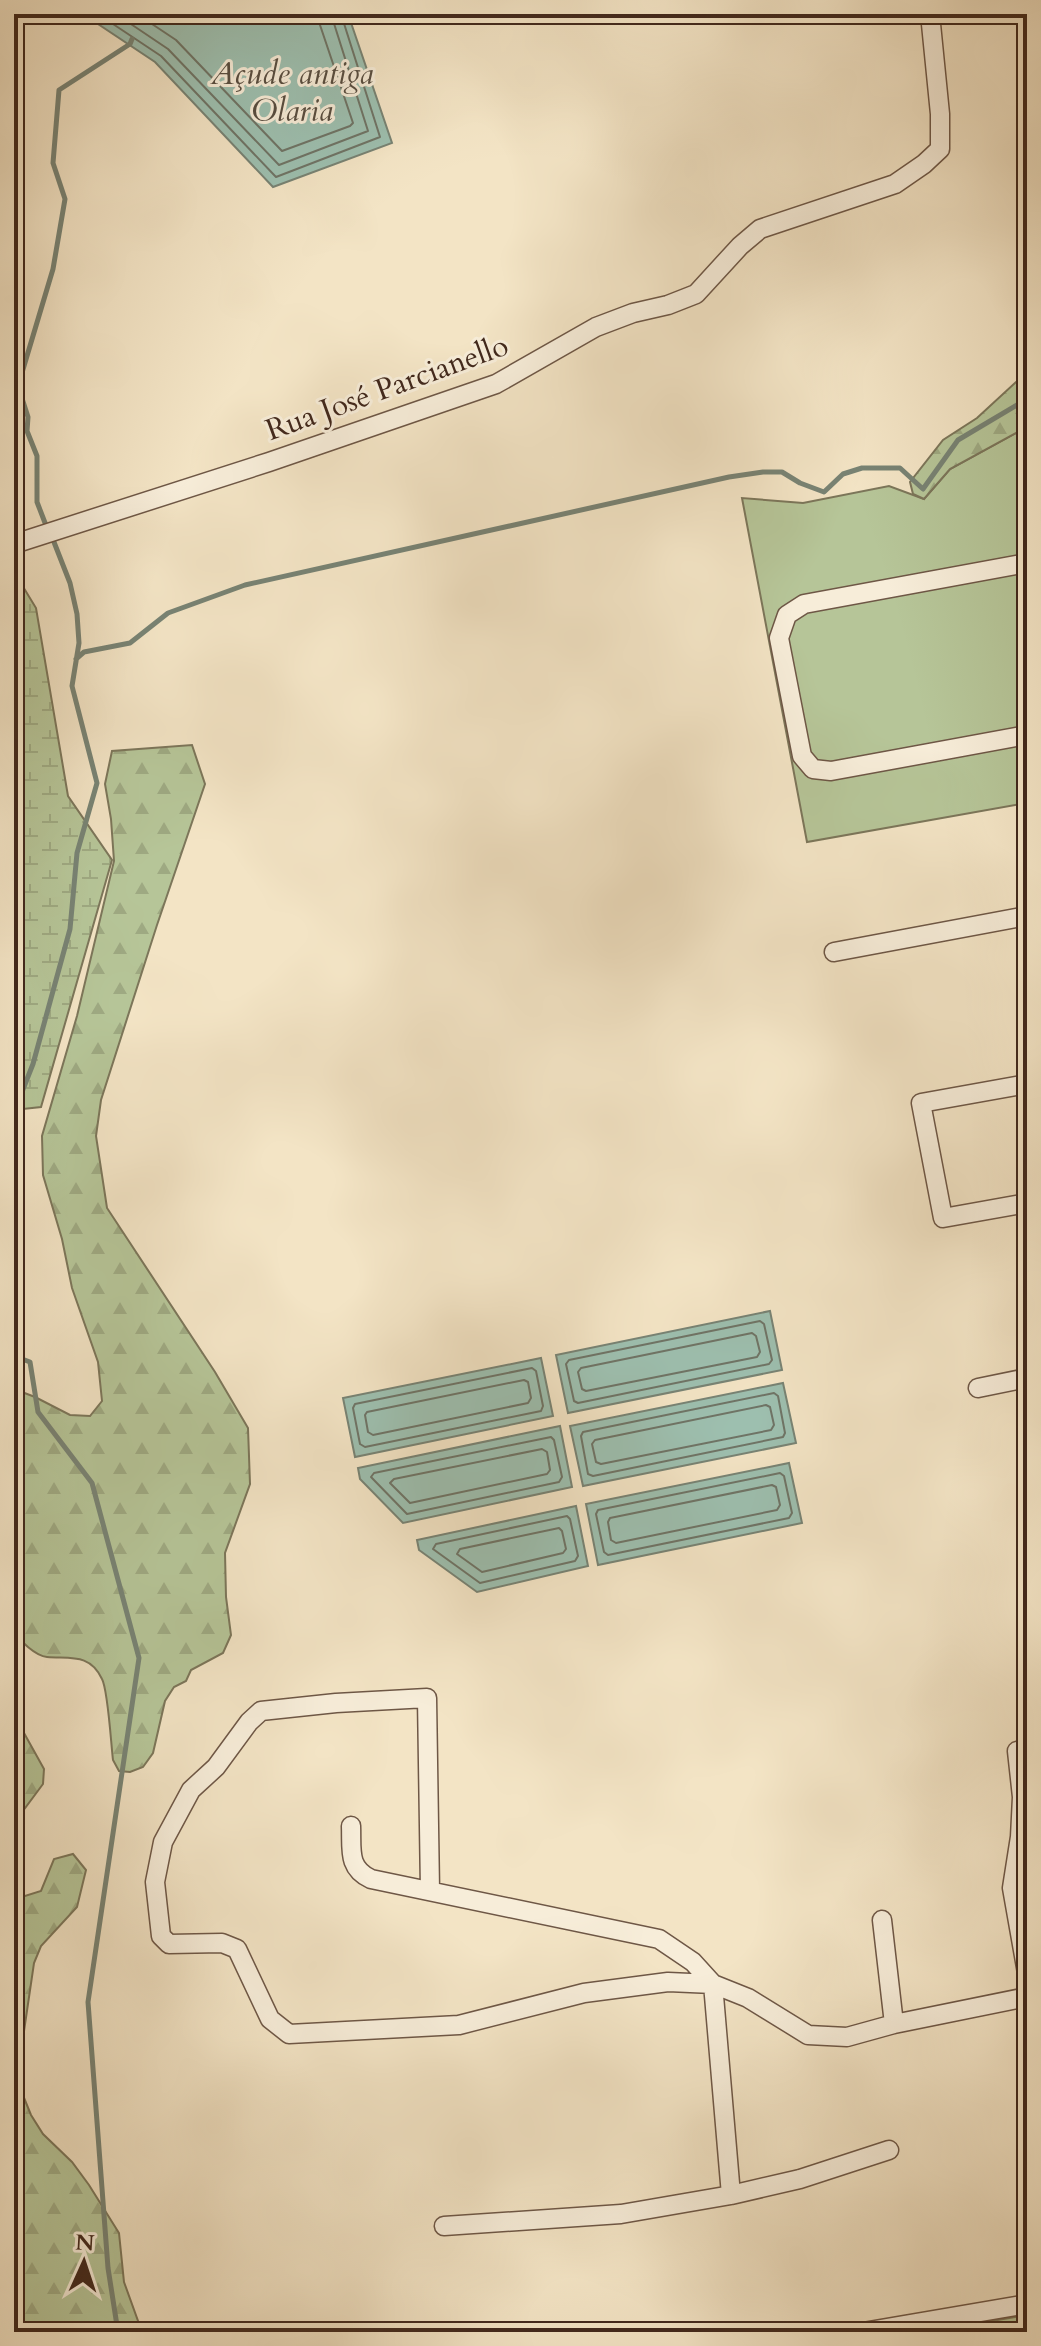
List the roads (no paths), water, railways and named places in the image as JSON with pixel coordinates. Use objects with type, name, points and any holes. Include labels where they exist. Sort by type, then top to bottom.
[{"type":"street","name":"Rua José Parcianello","points":[[14,544],[269,462],[496,384],[596,327],[696,294],[760,229],[895,184],[940,149],[940,114],[930,14]]},
{"type":"street","points":[[1027,563],[804,604],[787,615],[779,638],[802,756],[813,769],[831,771],[1027,735]]},
{"type":"street","points":[[834,952],[1027,916]]},
{"type":"street","points":[[1027,1084],[921,1103],[943,1218],[1027,1203]]},
{"type":"street","points":[[978,1388],[1027,1378]]},
{"type":"street","points":[[430,1890],[427,1698],[261,1711],[249,1722],[216,1767],[191,1790],[163,1842],[155,1882],[161,1936],[169,1944],[222,1943],[237,1949],[270,2019],[289,2034],[459,2025],[584,1993],[668,1982],[713,1984],[748,1998],[808,2035],[847,2037],[894,2024],[1027,1997]]},
{"type":"street","points":[[1017,1751],[1022,1797],[1012,1888],[1027,1973]]},
{"type":"street","points":[[351,1826],[353,1866],[371,1879],[659,1939],[693,1962],[713,1984],[731,2195]]},
{"type":"street","points":[[882,1920],[894,2024]]},
{"type":"street","points":[[444,2226],[621,2214],[731,2195],[800,2179],[889,2150]]},
{"type":"street","points":[[863,2332],[968,2323],[1027,2304]]},
{"type":"water","name":"Açude antiga Olaria","points":[[83,14],[348,14],[392,143],[273,187],[155,62]]},
{"type":"water","points":[[770,1311],[782,1370],[568,1413],[556,1355]]},
{"type":"water","points":[[541,1358],[553,1416],[355,1457],[343,1398]]},
{"type":"water","points":[[783,1383],[796,1443],[583,1486],[570,1426]]},
{"type":"water","points":[[560,1426],[572,1487],[403,1523],[360,1479],[358,1468]]},
{"type":"water","points":[[789,1463],[802,1523],[598,1565],[586,1504]]},
{"type":"water","points":[[576,1506],[588,1566],[477,1592],[419,1550],[417,1540]]},
{"type":"waterway","points":[[47,528],[37,502],[37,456],[27,431],[28,417],[18,386],[53,269],[65,199],[53,163],[59,90],[130,44],[132,39]]},
{"type":"waterway","points":[[76,659],[84,652],[130,643],[168,613],[245,585],[729,477],[782,472],[824,492],[843,474],[862,468],[900,468],[923,489],[958,440],[1027,399]]},
{"type":"waterway","points":[[14,1112],[33,1064],[70,929],[77,853],[97,783],[72,686],[79,643],[77,614],[70,583],[52,537]]},
{"type":"waterway","points":[[14,1356],[30,1362],[38,1412],[92,1483],[139,1658],[88,2002],[108,2268],[118,2332]]}]
